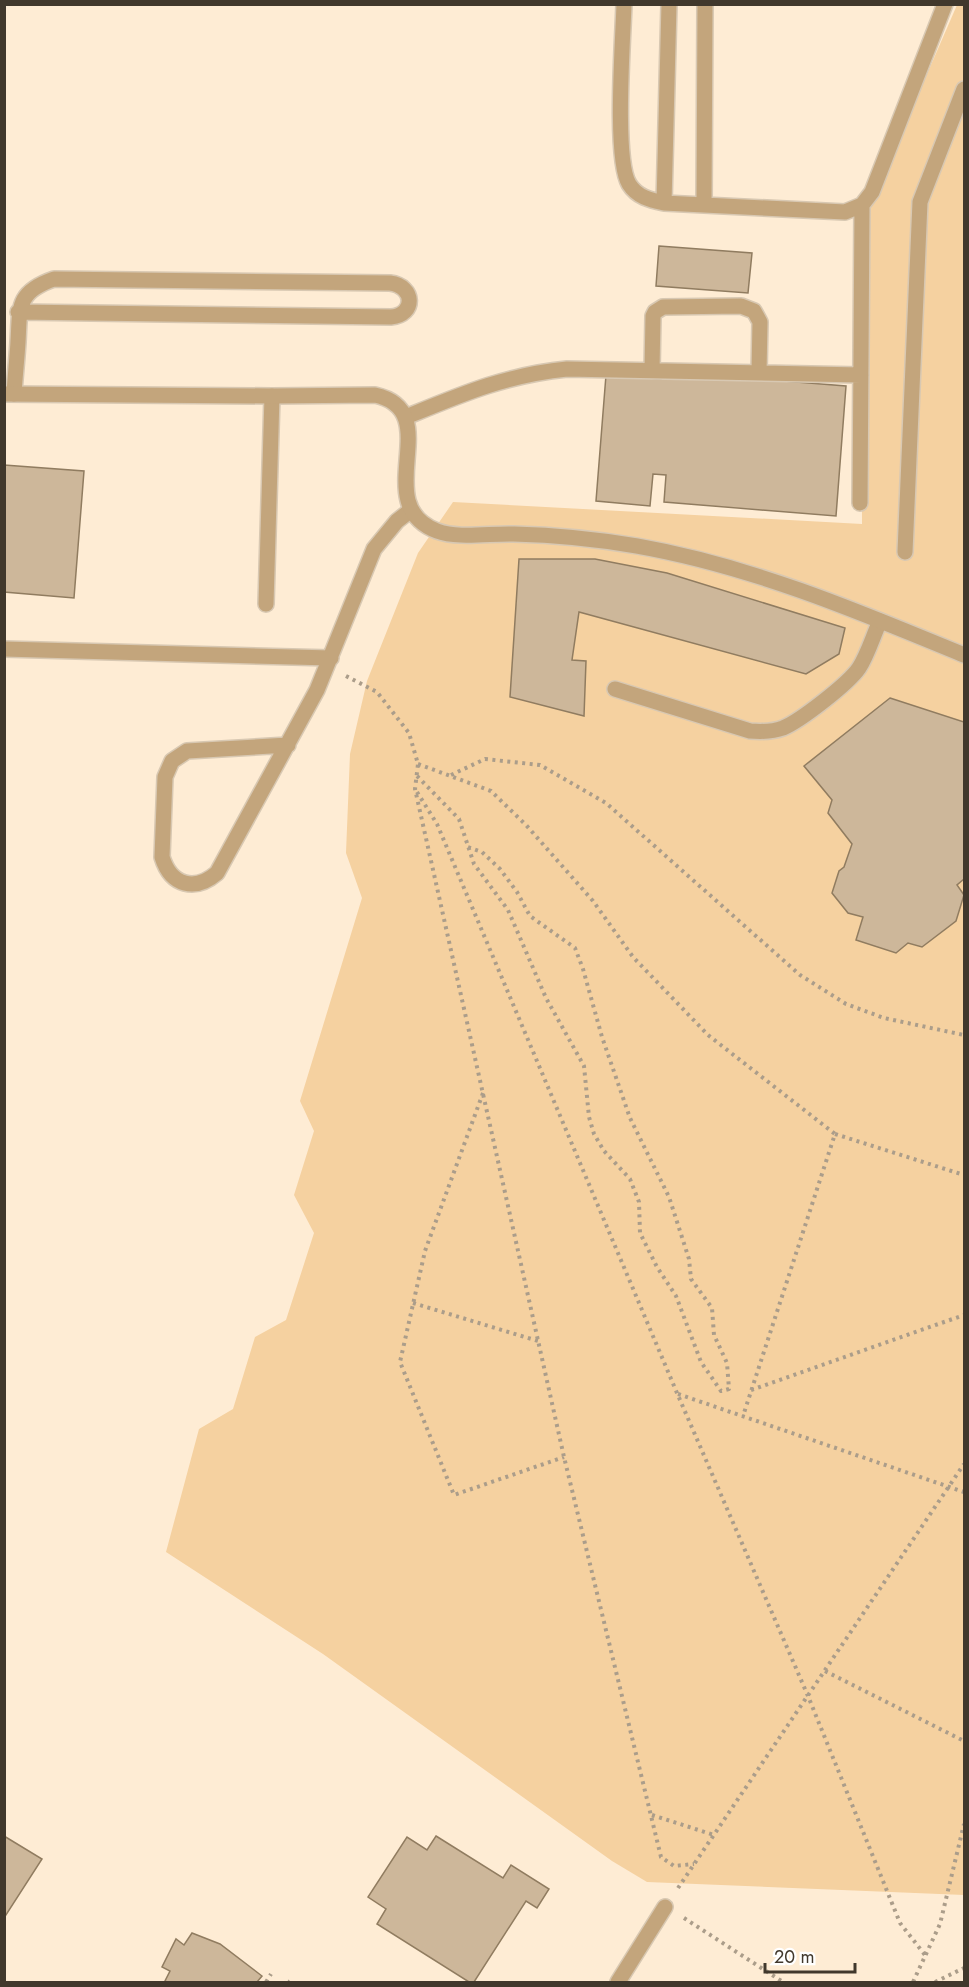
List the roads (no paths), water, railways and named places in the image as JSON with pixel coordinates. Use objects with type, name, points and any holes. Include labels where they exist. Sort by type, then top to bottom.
[{"type":"street","points":[[624,4],[621,92],[623,169],[631,187],[637,194],[646,199],[664,203],[836,212],[853,210],[862,205],[872,192],[945,4]]},
{"type":"street","points":[[664,203],[669,4]]},
{"type":"street","points":[[704,204],[705,4]]},
{"type":"street","points":[[905,552],[920,202],[964,89]]},
{"type":"street","points":[[860,503],[862,205]]},
{"type":"street","points":[[18,312],[391,317],[404,313],[410,300],[404,287],[390,283],[64,278],[44,282],[27,295],[18,312],[9,394],[272,396],[375,394],[394,402],[406,417],[409,437],[405,488],[411,510],[427,526],[449,534],[574,537],[635,545],[695,558],[754,574],[964,655]]},
{"type":"street","points":[[651,370],[652,321],[655,312],[659,309],[663,307],[741,306],[754,310],[760,322],[759,372]]},
{"type":"street","points":[[406,417],[477,388],[522,375],[567,369],[861,375]]},
{"type":"street","points":[[266,604],[272,396]]},
{"type":"street","points":[[288,745],[187,751],[172,761],[165,777],[162,857],[171,875],[180,881],[200,884],[217,873],[303,718],[329,662],[374,549],[397,521],[411,510]]},
{"type":"street","points":[[615,689],[750,731],[772,732],[795,721],[853,675],[864,659],[880,621]]},
{"type":"street","points":[[4,649],[329,662]]},
{"type":"street","points":[[618,1983],[665,1907]]}]
